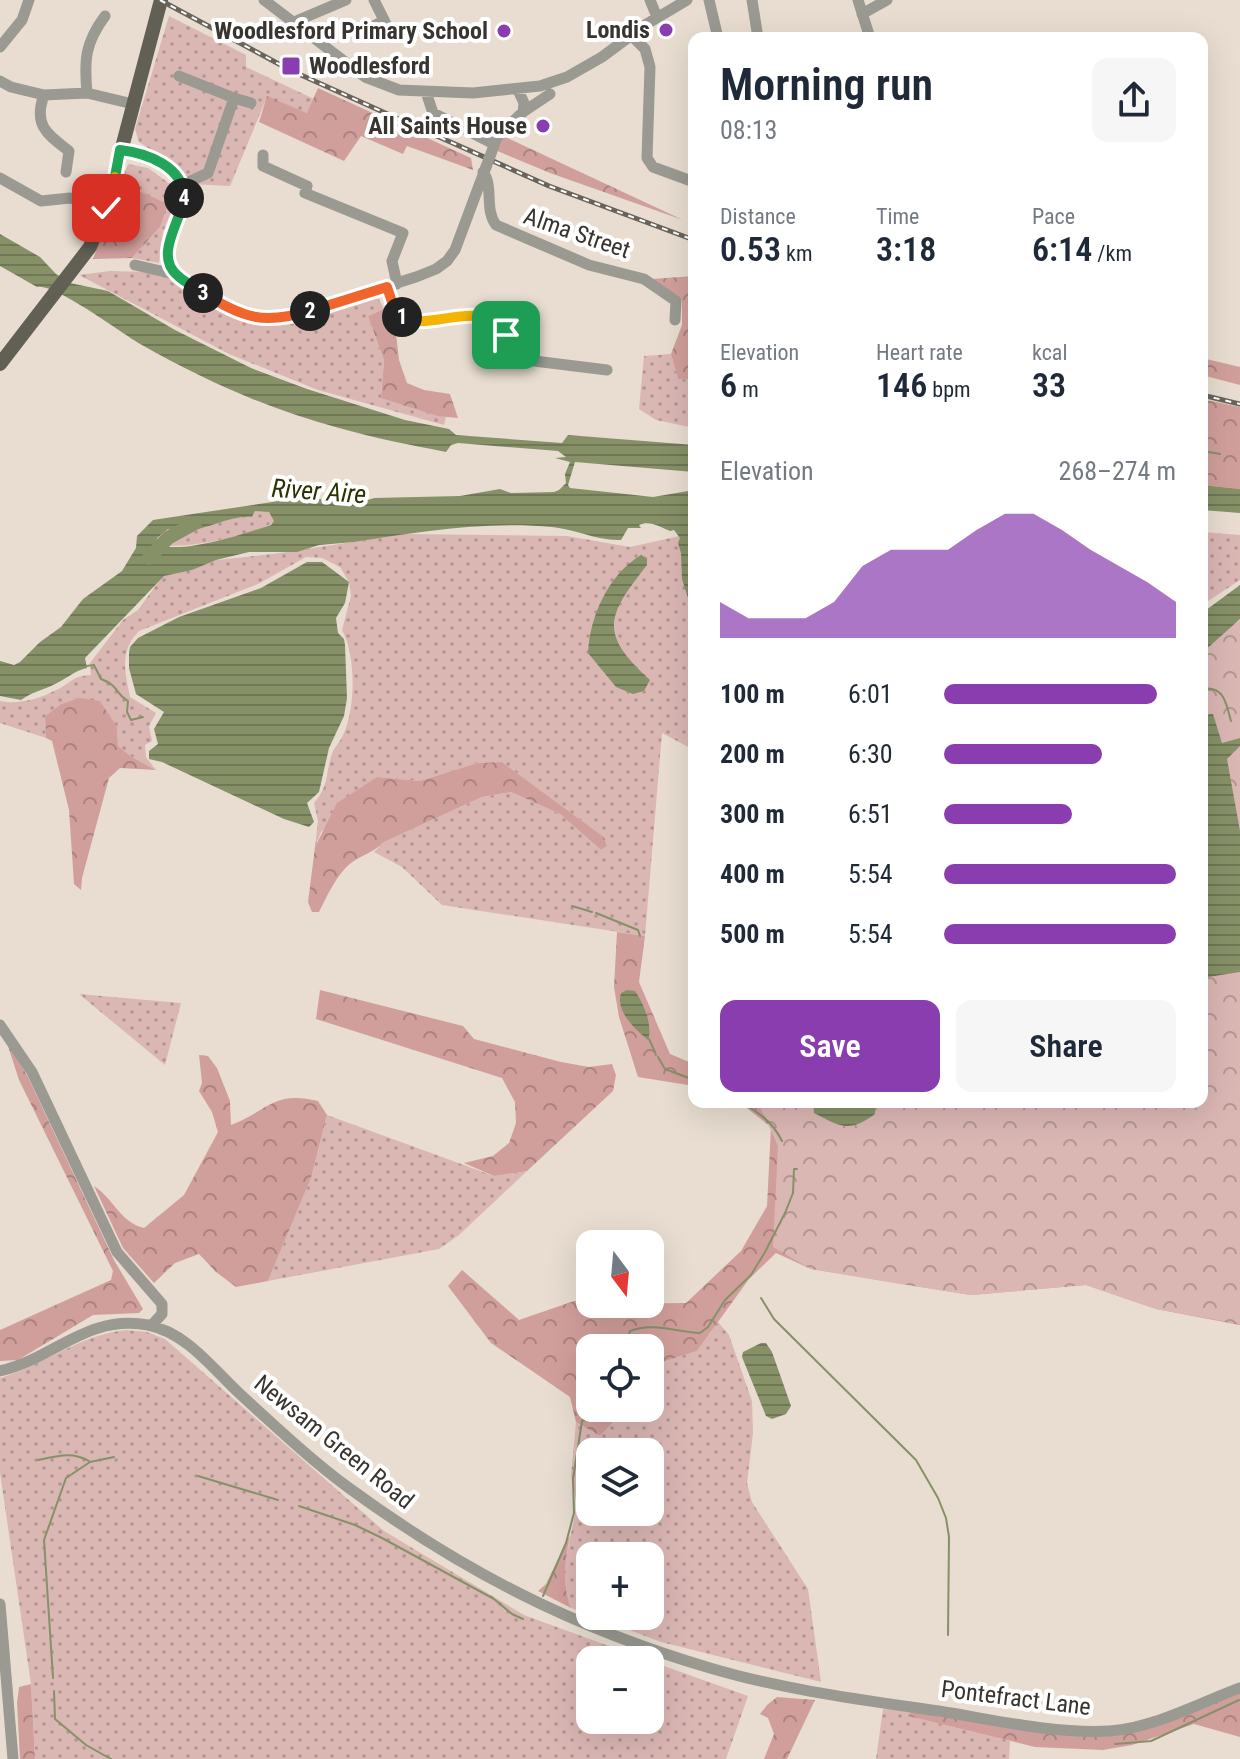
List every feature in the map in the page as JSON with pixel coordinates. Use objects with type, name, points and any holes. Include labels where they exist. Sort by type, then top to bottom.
[{"type":"main road","points":[[0,364],[90,247],[106,208],[161,0]]},
{"type":"street","points":[[264,0],[365,77],[399,90],[485,93],[545,90]]},
{"type":"street","points":[[294,22],[345,0]]},
{"type":"street","points":[[357,34],[387,26],[374,0]]},
{"type":"street","points":[[650,0],[657,17]]},
{"type":"street","points":[[135,265],[174,274],[238,314],[259,319],[285,318],[436,269],[455,250],[494,144],[523,112],[545,90],[586,67],[657,17],[687,0]]},
{"type":"street","points":[[709,0],[717,32]]},
{"type":"street","points":[[752,0],[757,32]]},
{"type":"street","points":[[858,0],[868,32]]},
{"type":"street","points":[[862,14],[887,0]]},
{"type":"street","points":[[0,47],[15,31],[31,4]]},
{"type":"street","points":[[87,93],[88,30],[105,16]]},
{"type":"street","points":[[631,35],[645,49],[650,67],[647,158],[653,167],[688,180]]},
{"type":"street","points":[[179,76],[251,103]]},
{"type":"street","points":[[0,81],[44,95],[87,93],[133,104]]},
{"type":"street","points":[[518,90],[524,103],[523,112]]},
{"type":"street","points":[[426,92],[433,113],[494,144]]},
{"type":"street","points":[[44,95],[40,120],[50,136],[69,151],[66,172]]},
{"type":"street","points":[[182,185],[208,173],[234,98]]},
{"type":"street","points":[[120,150],[143,154],[161,162],[182,185],[184,201],[171,235],[168,253],[174,274]]},
{"type":"street","points":[[263,155],[263,166],[269,176],[307,186],[305,193],[403,233],[392,261],[392,285],[398,313],[407,320],[431,321],[450,315],[492,320],[504,327],[511,353],[518,359],[607,370]]},
{"type":"street","name":"Alma Street","points":[[484,170],[488,181],[489,212],[496,225],[589,265],[644,279],[676,301],[675,320]]},
{"type":"street","points":[[0,178],[41,201],[70,198],[106,208]]},
{"type":"street","points":[[0,1025],[32,1072],[117,1252],[162,1304],[162,1314],[151,1326],[128,1323],[105,1325],[83,1332],[15,1368],[0,1371]]},
{"type":"street","name":"Newsam Green Road","points":[[151,1326],[173,1334],[193,1347],[276,1427],[345,1485],[417,1536],[498,1585],[626,1641],[712,1669],[829,1693]]},
{"type":"street","points":[[0,1604],[13,1759]]},
{"type":"street","name":"Pontefract Lane","points":[[829,1693],[1059,1729],[1112,1731],[1152,1721],[1240,1688]]},
{"type":"green space","points":[[169,16],[246,55],[246,67],[314,99],[307,113],[267,97],[230,186],[190,184],[177,167],[139,142],[135,129]]},
{"type":"green space","points":[[318,88],[471,158],[473,170],[407,146],[403,154],[361,136],[344,161],[259,122],[267,96],[307,113]]},
{"type":"green space","points":[[503,136],[683,220],[495,150]]},
{"type":"green space","points":[[128,164],[148,168],[170,184],[175,202],[163,232],[159,263],[132,258],[160,227],[121,183]]},
{"type":"green space","points":[[121,183],[168,204],[160,227],[132,258],[93,259]]},
{"type":"green space","points":[[110,271],[164,276],[234,318],[258,325],[303,321],[377,296],[384,309],[368,316],[384,360],[381,397],[446,417],[444,425],[318,390],[229,354],[79,275]]},
{"type":"green space","points":[[688,276],[688,380],[678,379],[671,354],[682,325],[682,301],[653,284],[652,279]]},
{"type":"green space","points":[[384,309],[396,333],[399,360],[407,383],[424,390],[450,394],[458,418],[438,416],[381,398],[384,360],[368,316]]},
{"type":"green space","points":[[671,354],[678,379],[688,380],[688,427],[656,420],[639,409],[644,356]]},
{"type":"green space","points":[[1208,359],[1240,367],[1240,385],[1208,377]]},
{"type":"green space","points":[[1208,400],[1240,407],[1240,489],[1208,486]]},
{"type":"green space","points":[[265,510],[272,514],[275,521],[252,532],[198,544],[156,544],[157,538],[168,529],[196,529],[252,517],[255,511]]},
{"type":"green space","points":[[1208,532],[1240,535],[1240,580],[1208,601]]},
{"type":"green space","points":[[405,534],[567,536],[630,547],[684,535],[688,539],[688,747],[662,733],[645,936],[442,905],[402,867],[374,852],[384,842],[482,797],[511,792],[560,814],[601,850],[607,846],[604,837],[502,762],[477,763],[420,781],[377,777],[321,832],[315,847],[318,821],[314,803],[323,790],[333,751],[347,724],[353,682],[350,653],[342,630],[351,596],[349,582],[340,567],[322,558],[306,557],[258,584],[139,631],[126,654],[126,679],[130,697],[156,713],[149,726],[152,741],[145,745],[146,757],[156,770],[118,746],[117,727],[79,698],[61,704],[45,716],[46,738],[0,723],[0,701],[21,702],[36,698],[75,678],[91,675],[90,663],[123,620],[138,610],[162,577],[190,563]]},
{"type":"green space","points":[[1240,620],[1240,1324],[1156,1309],[1086,1285],[971,1295],[900,1284],[811,1269],[773,1247],[778,1146],[760,1108],[1208,1108],[1208,643]]},
{"type":"green space","points":[[79,698],[100,701],[117,727],[118,746],[156,770],[120,768],[109,778],[81,890],[74,884],[69,810],[52,741],[46,738],[45,716],[61,704]]},
{"type":"green space","points":[[502,762],[604,837],[607,846],[601,850],[560,814],[511,792],[482,797],[384,842],[351,863],[337,879],[319,912],[312,912],[308,902],[315,847],[337,803],[377,777],[420,781],[477,763]]},
{"type":"green space","points":[[617,932],[645,936],[639,982],[670,1054],[688,1062],[688,1085],[638,1077],[619,1017],[614,987]]},
{"type":"green space","points":[[1240,972],[1240,1325],[1156,1309],[1086,1285],[971,1295],[811,1269],[776,1253],[749,1279],[697,1351],[664,1362],[664,1334],[576,1334],[576,1422],[570,1397],[491,1343],[448,1286],[462,1270],[519,1320],[574,1301],[576,1318],[664,1318],[664,1303],[686,1303],[741,1251],[767,1206],[771,1127],[747,1108],[1208,1108],[1208,1081]]},
{"type":"green space","points":[[320,990],[463,1026],[474,1039],[561,1062],[589,1067],[612,1064],[616,1075],[613,1091],[527,1171],[494,1176],[464,1163],[493,1156],[509,1143],[516,1123],[515,1102],[502,1078],[316,1019]]},
{"type":"green space","points":[[79,994],[181,1003],[165,1065]]},
{"type":"green space","points":[[6,1040],[28,1077],[114,1260],[143,1309],[139,1313],[93,1315],[18,1360],[0,1361],[0,1330],[111,1280],[113,1271],[19,1080]]},
{"type":"green space","points":[[199,1055],[208,1056],[217,1068],[230,1101],[231,1125],[280,1100],[291,1098],[318,1101],[327,1115],[311,1178],[268,1281],[236,1287],[199,1254],[175,1263],[154,1283],[123,1248],[94,1186],[123,1216],[144,1228],[184,1195],[218,1132],[212,1112],[199,1091],[202,1083]]},
{"type":"green space","points":[[327,1115],[494,1176],[527,1171],[459,1235],[439,1249],[268,1281],[311,1178]]},
{"type":"green space","points":[[718,1322],[729,1335],[752,1401],[753,1433],[747,1483],[752,1502],[808,1589],[821,1682],[661,1642],[630,1630],[664,1630],[664,1542],[576,1542],[576,1610],[571,1608],[564,1591],[564,1566],[576,1510],[576,1526],[664,1526],[664,1438],[576,1438],[576,1500],[571,1476],[576,1422],[600,1436],[614,1422],[664,1422],[664,1362],[697,1351]]},
{"type":"green space","points":[[126,1330],[147,1332],[165,1339],[384,1531],[524,1615],[609,1646],[576,1646],[576,1734],[664,1734],[664,1666],[748,1696],[726,1759],[35,1759],[31,1684],[0,1473],[0,1378],[109,1333]]},
{"type":"green space","points":[[576,1422],[614,1422],[600,1436]]},
{"type":"green space","points":[[570,1535],[565,1581],[571,1608],[538,1591],[546,1584]]},
{"type":"green space","points":[[31,1684],[35,1759],[20,1759],[19,1687]]},
{"type":"green space","points":[[1240,1691],[1240,1737],[1194,1724],[1132,1745],[1103,1750],[1035,1747],[908,1716],[912,1710],[1093,1734]]},
{"type":"green space","points":[[777,1697],[815,1700],[787,1759],[764,1759],[774,1734],[768,1718],[760,1714]]},
{"type":"green space","points":[[883,1709],[912,1710],[909,1716],[1010,1741],[1009,1759],[876,1759]]},
{"type":"shaded area","points":[[0,234],[40,257],[70,283],[108,291],[175,330],[251,368],[405,420],[449,429],[456,435],[562,443],[568,435],[688,445],[688,471],[575,462],[568,485],[570,488],[653,497],[688,491],[688,598],[682,579],[680,538],[674,530],[647,523],[639,525],[641,528],[628,528],[621,540],[560,528],[477,526],[319,545],[297,552],[249,552],[164,576],[85,658],[87,668],[21,700],[0,696],[0,661],[14,665],[20,662],[61,627],[83,599],[122,571],[136,548],[137,536],[153,520],[312,496],[334,502],[351,502],[374,498],[460,496],[500,489],[511,493],[554,492],[566,483],[565,474],[570,462],[555,458],[566,457],[558,451],[458,443],[451,445],[446,452],[313,421],[238,393],[189,370],[142,345],[73,300],[37,287],[0,266]],"holes":[[[255,511],[269,512],[274,521],[271,525],[229,538],[196,545],[167,547],[156,544],[157,538],[168,529],[188,531],[203,528],[236,518],[252,517]]]},
{"type":"shaded area","points":[[1208,486],[1240,489],[1240,513],[1208,510]]},
{"type":"shaded area","points":[[641,555],[647,558],[647,565],[623,598],[614,624],[622,649],[650,680],[644,691],[633,694],[616,687],[588,653],[592,625],[610,585],[629,563]]},
{"type":"shaded area","points":[[307,562],[322,562],[349,582],[345,603],[336,618],[338,633],[345,645],[347,698],[344,716],[329,748],[319,792],[307,803],[314,822],[309,827],[284,819],[162,762],[149,759],[149,751],[158,744],[154,729],[164,712],[136,694],[129,668],[130,647],[138,638],[179,617],[261,588]]},
{"type":"shaded area","points":[[1240,585],[1240,619],[1208,648],[1208,609]]},
{"type":"shaded area","points":[[1208,714],[1213,714],[1222,743],[1240,738],[1240,746],[1227,759],[1240,831],[1240,972],[1208,977]]},
{"type":"shaded area","points":[[635,991],[644,1009],[649,1028],[648,1040],[623,1013],[621,993]]},
{"type":"shaded area","points":[[814,1108],[876,1108],[875,1114],[851,1126],[831,1122],[814,1113]]},
{"type":"shaded area","points":[[766,1343],[772,1352],[791,1406],[786,1414],[772,1419],[766,1416],[742,1357],[743,1352]]},
{"type":"waterway","points":[[1208,452],[1220,454]]},
{"type":"waterway","name":"River Aire","points":[[149,558],[168,538],[195,523]]},
{"type":"waterway","points":[[86,666],[94,665],[101,679],[128,701],[127,712],[131,720],[143,717]]},
{"type":"waterway","points":[[1208,688],[1223,697],[1231,721]]},
{"type":"waterway","points":[[572,906],[592,912]]},
{"type":"waterway","points":[[596,913],[638,930],[640,936]]},
{"type":"waterway","points":[[649,1039],[655,1052]]},
{"type":"waterway","points":[[658,1057],[665,1069],[688,1078]]},
{"type":"waterway","points":[[750,1108],[774,1128],[782,1141]]},
{"type":"waterway","points":[[629,1334],[638,1328],[656,1327],[700,1333],[708,1327],[725,1300],[751,1275],[765,1252],[793,1193],[794,1169],[797,1169]]},
{"type":"waterway","points":[[761,1298],[774,1319],[916,1460],[938,1498],[949,1537],[948,1635]]},
{"type":"waterway","points":[[543,1596],[566,1543],[574,1513],[573,1479],[582,1422]]},
{"type":"waterway","points":[[38,1460],[70,1455],[89,1461]]},
{"type":"waterway","points":[[53,1678],[44,1540],[66,1478],[90,1462],[114,1457]]},
{"type":"waterway","points":[[198,1476],[278,1500]]},
{"type":"waterway","points":[[299,1506],[355,1525],[382,1538],[494,1599],[523,1619]]},
{"type":"waterway","points":[[54,1691],[55,1719],[86,1745],[111,1759]]},
{"type":"waterway","points":[[1115,1744],[1151,1741],[1239,1700]]},
{"type":"railway","points":[[160,0],[290,70],[392,116],[549,186],[688,238]]},
{"type":"railway","points":[[1208,396],[1240,404]]},
{"type":"place","name":"Londis","points":[[666,30]]},
{"type":"place","name":"Woodlesford Primary School","points":[[504,31]]},
{"type":"place","name":"Woodlesford","points":[[291,66]]},
{"type":"place","name":"All Saints House","points":[[543,126]]},
{"type":"route","points":[[106,208],[120,150],[143,154],[161,162],[176,175],[184,190],[184,201],[171,235],[168,253],[174,274],[238,314],[259,319],[285,318],[387,287],[393,305],[407,320],[431,321],[450,315],[466,316],[499,323],[506,335]]}]
